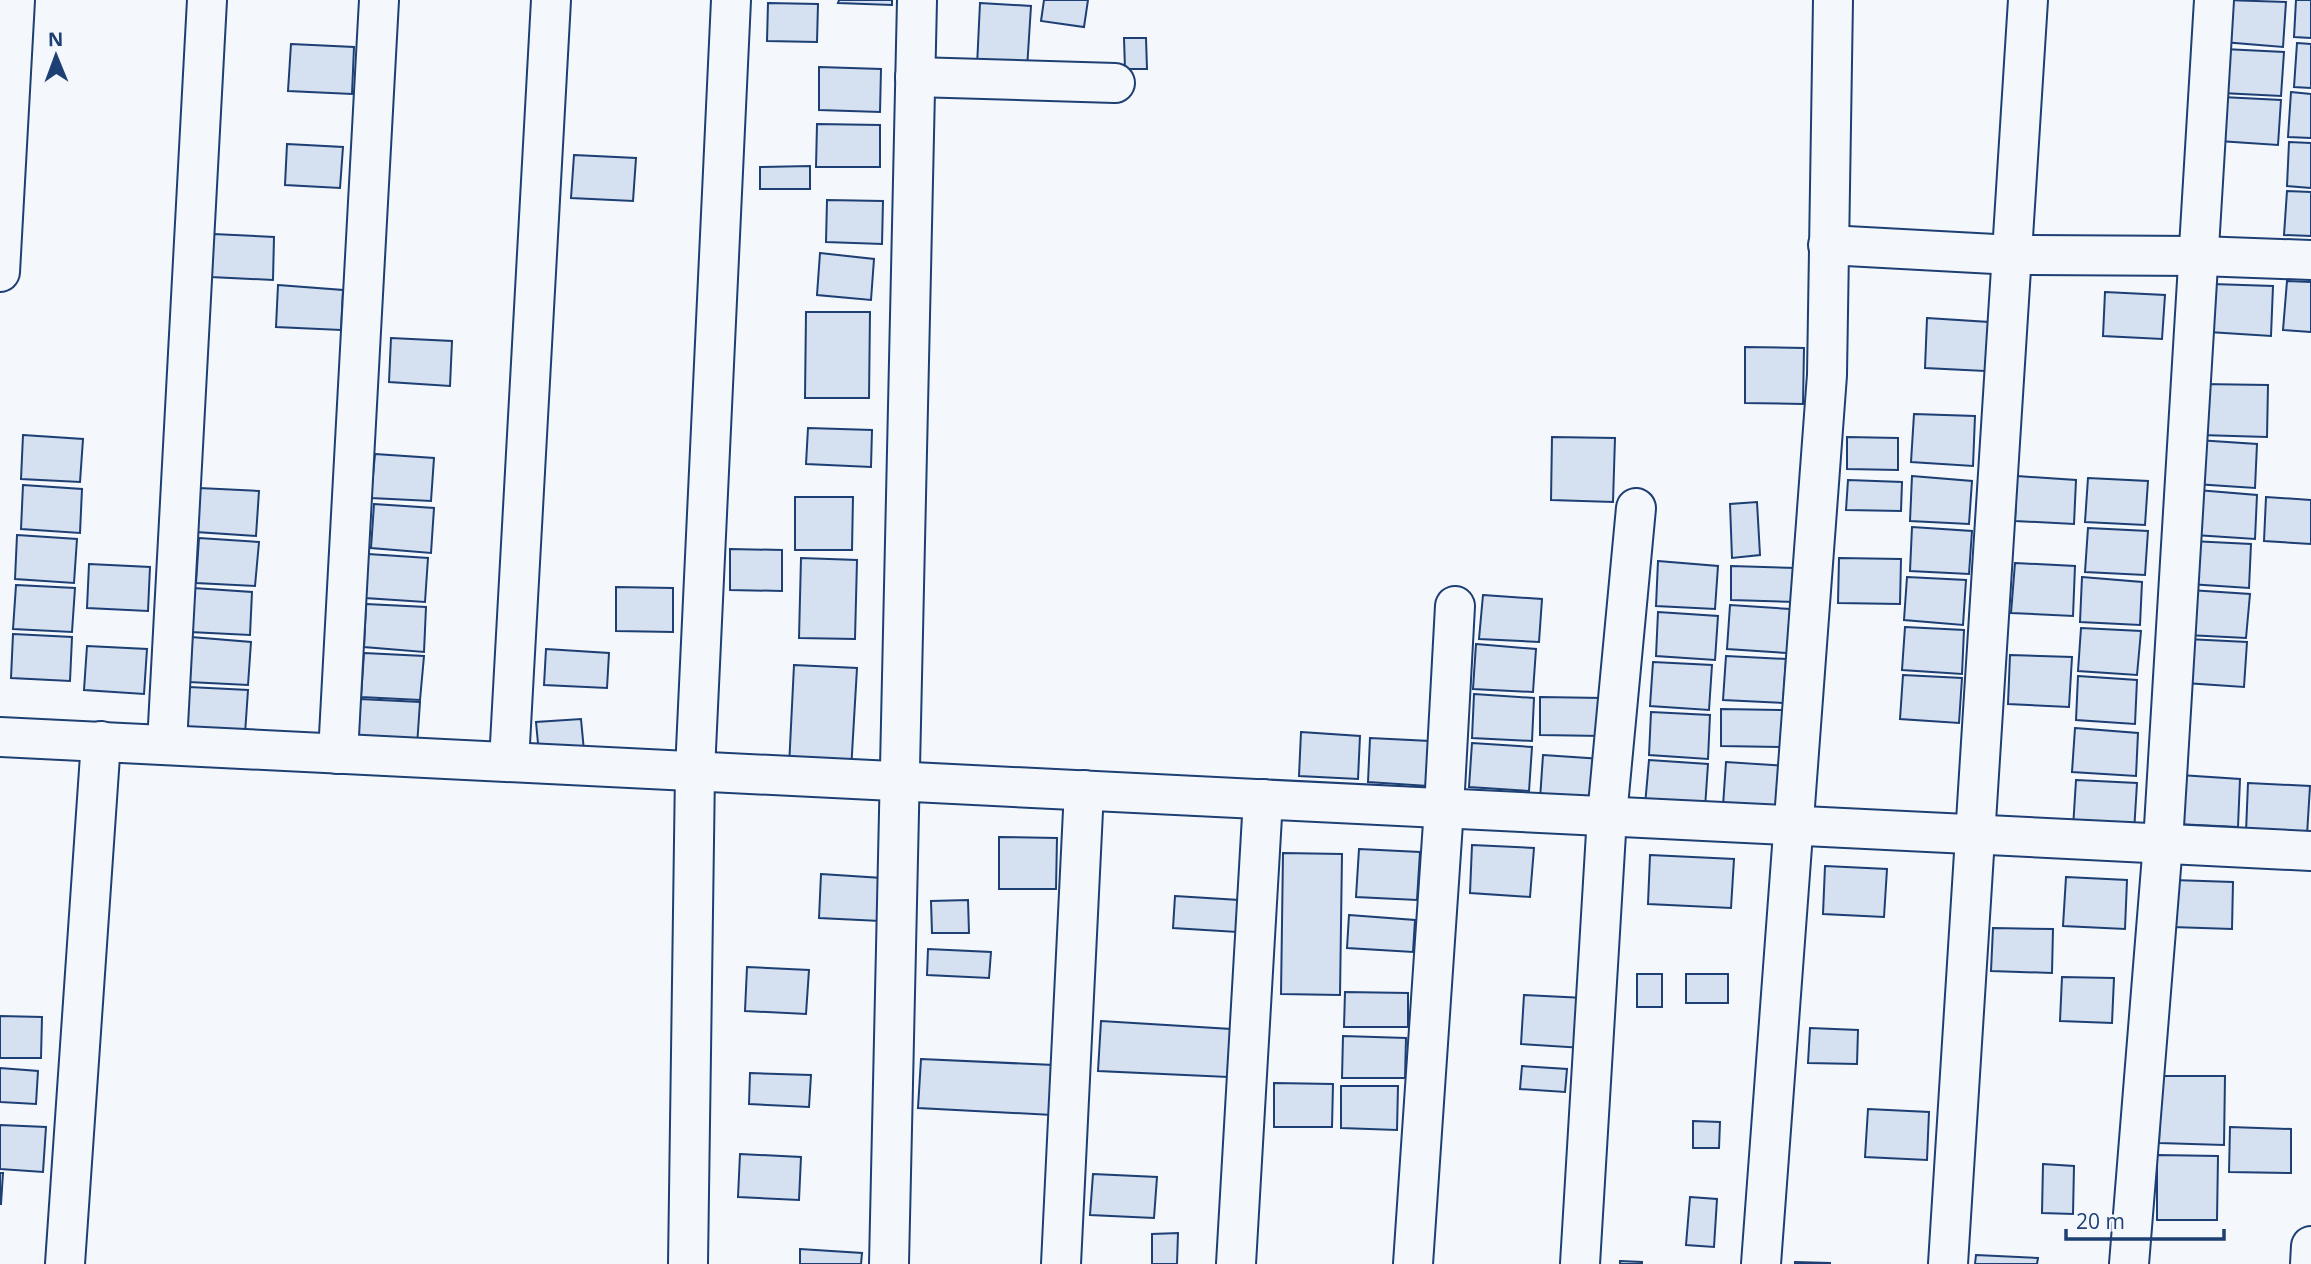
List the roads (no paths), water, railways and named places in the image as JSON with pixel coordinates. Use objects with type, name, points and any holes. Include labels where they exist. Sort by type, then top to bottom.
[{"type":"street","points":[[0,272],[15,0]]},
{"type":"street","points":[[167,744],[207,0]]},
{"type":"street","points":[[338,754],[379,0]]},
{"type":"street","points":[[509,762],[551,0]]},
{"type":"street","points":[[688,1264],[695,771],[731,0]]},
{"type":"street","points":[[889,1264],[917,0]]},
{"type":"street","points":[[1761,1264],[1827,375],[1833,0]]},
{"type":"street","points":[[1948,1264],[2028,0]]},
{"type":"street","points":[[2129,1264],[2163,843],[2214,0]]},
{"type":"street","points":[[915,78],[1115,83]]},
{"type":"street","points":[[1828,245],[2013,255],[2199,256],[2311,260]]},
{"type":"street","points":[[1580,1264],[1607,816],[1636,508]]},
{"type":"street","points":[[1413,1264],[1455,606]]},
{"type":"street","points":[[0,737],[2311,851]]},
{"type":"street","points":[[65,1264],[101,741]]},
{"type":"street","points":[[1061,1264],[1084,790]]},
{"type":"street","points":[[1236,1264],[1263,799]]},
{"type":"street","points":[[2310,1264],[2311,1246]]}]
